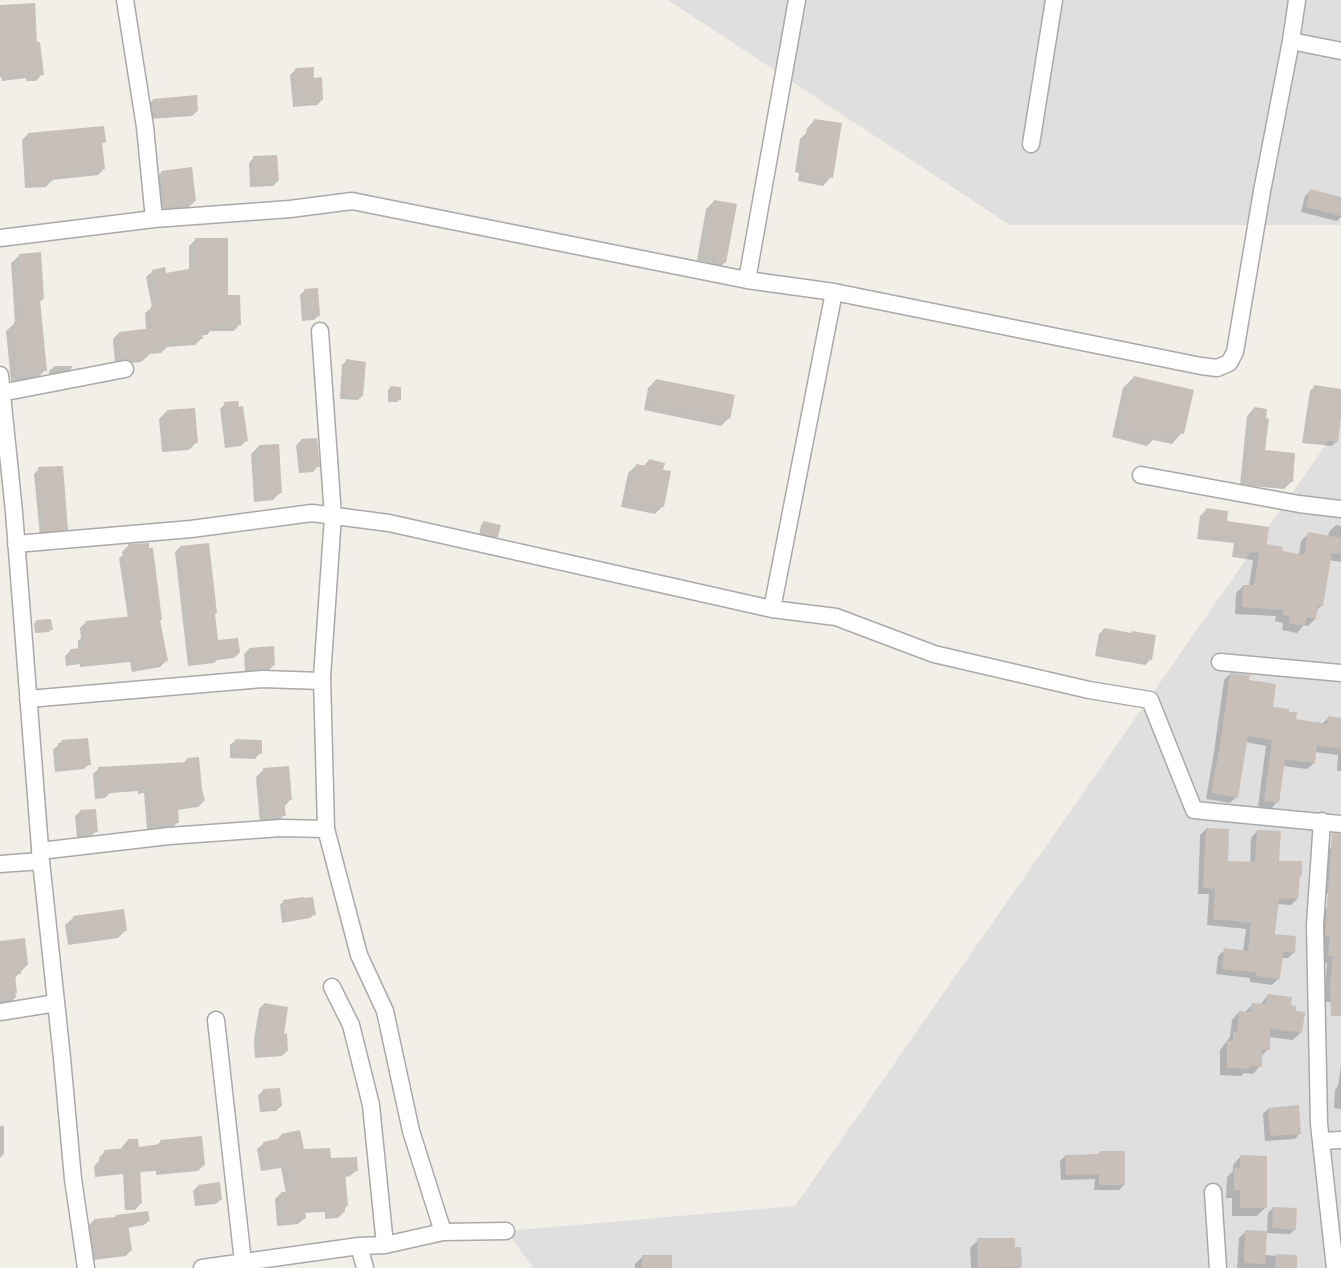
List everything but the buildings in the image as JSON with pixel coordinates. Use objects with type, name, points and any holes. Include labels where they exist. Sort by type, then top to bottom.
[{"type":"street","points":[[125,0],[145,127],[154,219]]},
{"type":"street","points":[[747,280],[797,0]]},
{"type":"street","points":[[1031,144],[1054,0]]},
{"type":"street","points":[[0,238],[154,219],[290,209],[352,200],[747,280],[834,292],[1217,368],[1229,363],[1235,352],[1262,191],[1292,41],[1297,0]]},
{"type":"street","points":[[1292,41],[1341,51]]},
{"type":"street","points":[[772,608],[834,292]]},
{"type":"street","points":[[320,331],[333,516],[322,681],[326,829],[359,955],[385,1011],[411,1131],[443,1232]]},
{"type":"street","points":[[1,393],[125,369]]},
{"type":"street","points":[[0,375],[7,512],[16,544],[40,856],[72,1178],[86,1268]]},
{"type":"street","points":[[1141,475],[1299,504],[1341,509]]},
{"type":"street","points":[[16,544],[191,529],[312,513],[390,523],[772,608],[836,617],[934,654],[1089,690],[1150,700],[1194,810],[1341,824]]},
{"type":"street","points":[[1220,662],[1341,673]]},
{"type":"street","points":[[28,699],[262,679],[322,681]]},
{"type":"street","points":[[1322,821],[1314,924],[1319,1124],[1335,1268]]},
{"type":"street","points":[[0,864],[40,856],[179,836],[281,828],[326,829]]},
{"type":"street","points":[[332,986],[351,1026],[371,1105],[384,1245]]},
{"type":"street","points":[[0,1012],[56,1003]]},
{"type":"street","points":[[216,1020],[243,1262]]},
{"type":"street","points":[[1322,1141],[1341,1140]]},
{"type":"street","points":[[1213,1192],[1218,1268]]},
{"type":"street","points":[[202,1268],[359,1246],[384,1245],[443,1232],[506,1231]]},
{"type":"street","points":[[359,1246],[365,1268]]},
{"type":"shaded area","points":[[668,0],[1341,0],[1341,225],[1010,225]]},
{"type":"shaded area","points":[[1341,423],[1341,1268],[533,1268],[506,1231],[795,1206]]}]
